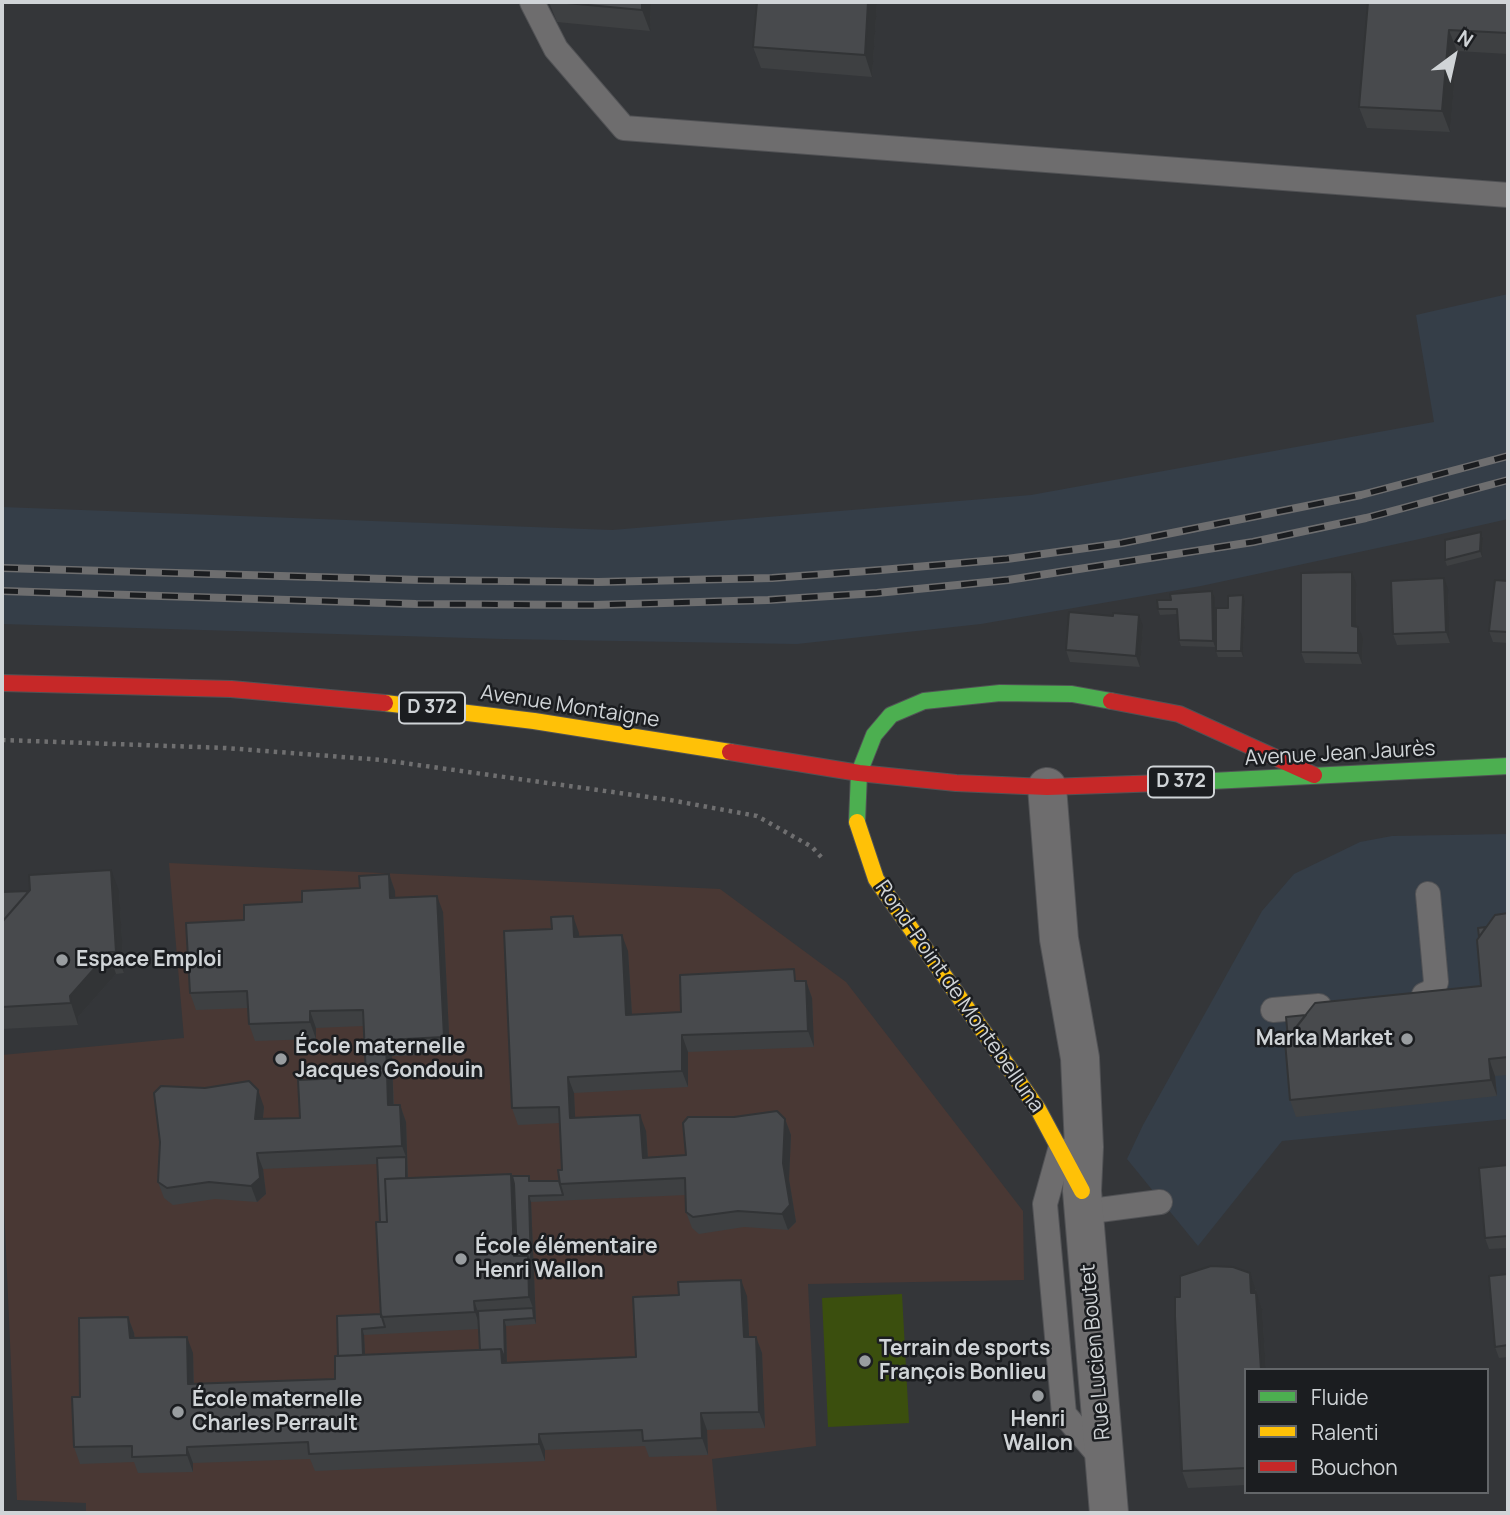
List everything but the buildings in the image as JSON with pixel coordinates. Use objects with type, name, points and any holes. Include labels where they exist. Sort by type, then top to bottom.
[{"type":"main road","name":"Avenue Montaigne","points":[[2,683],[232,689],[337,697],[534,721],[859,773],[956,783],[1047,787]]},
{"type":"main road","name":"Rond-Point de Montebelluna","points":[[1083,1201],[1038,1109],[876,879],[857,826],[859,773],[874,735],[891,715],[924,701],[1000,693],[1072,694],[1180,714],[1314,775]]},
{"type":"main road","name":"Avenue Jean Jaurès","points":[[1047,787],[1247,780],[1508,766]]},
{"type":"street","points":[[1047,787],[1059,939],[1080,1058],[1084,1147],[1083,1201]]},
{"type":"street","name":"Rue Lucien Boutet","points":[[1083,1201],[1109,1513]]},
{"type":"lane","points":[[531,2],[556,49],[624,128],[1508,195]]},
{"type":"lane","points":[[1424,995],[1433,991],[1436,982],[1428,894]]},
{"type":"lane","points":[[1273,1010],[1319,1006]]},
{"type":"lane","points":[[1060,1150],[1045,1204],[1063,1413],[1105,1461]]},
{"type":"lane","points":[[1083,1201],[1160,1202]]},
{"type":"path","points":[[2,740],[226,748],[382,760],[670,800],[757,816],[812,847],[828,865]]},
{"type":"shaded area","points":[[1508,294],[1508,519],[1415,540],[1201,586],[981,624],[797,644],[503,639],[2,624],[2,507],[612,530],[1031,495],[1434,422],[1416,315]]},
{"type":"shaded area","points":[[1508,834],[1508,1119],[1282,1141],[1198,1246],[1127,1159],[1143,1125],[1262,911],[1294,874],[1360,842],[1392,836]]},
{"type":"shaded area","points":[[169,863],[720,889],[846,982],[1023,1211],[1024,1280],[808,1284],[816,1446],[712,1459],[717,1513],[86,1513],[86,1503],[17,1500],[2,1161],[2,1055],[184,1038]]},
{"type":"green space","name":"Terrain de sports François Bonlieu","points":[[902,1294],[909,1423],[828,1427],[822,1298]]},
{"type":"railway","points":[[2,568],[420,580],[598,582],[772,578],[881,570],[1007,559],[1122,543],[1361,495],[1508,456]]},
{"type":"railway","points":[[2,591],[416,604],[595,605],[768,600],[877,593],[1008,580],[1253,542],[1366,518],[1508,480]]},
{"type":"traffic: fast","points":[[857,822],[859,773],[874,735],[891,715],[924,701],[1000,693],[1072,694],[1111,701]]},
{"type":"traffic: fast","points":[[1192,782],[1508,766]]},
{"type":"traffic: slow","points":[[385,703],[534,721],[730,752]]},
{"type":"traffic: slow","points":[[857,822],[876,879],[1038,1109],[1082,1191]]},
{"type":"traffic: jam","points":[[2,683],[231,689],[385,703]]},
{"type":"traffic: jam","points":[[1111,701],[1179,714],[1314,775]]},
{"type":"traffic: jam","points":[[730,752],[859,773],[956,783],[1047,787],[1192,782]]},
{"type":"place","name":"Espace Emploi","points":[[62,960]]},
{"type":"place","name":"Marka Market","points":[[1407,1039]]},
{"type":"place","name":"École maternelle Jacques Gondouin","points":[[281,1059]]},
{"type":"place","name":"École élémentaire Henri Wallon","points":[[461,1259]]},
{"type":"place","name":"Terrain de sports François Bonlieu","points":[[865,1361]]},
{"type":"place","name":"Henri Wallon","points":[[1038,1396]]},
{"type":"place","name":"École maternelle Charles Perrault","points":[[178,1412]]}]
